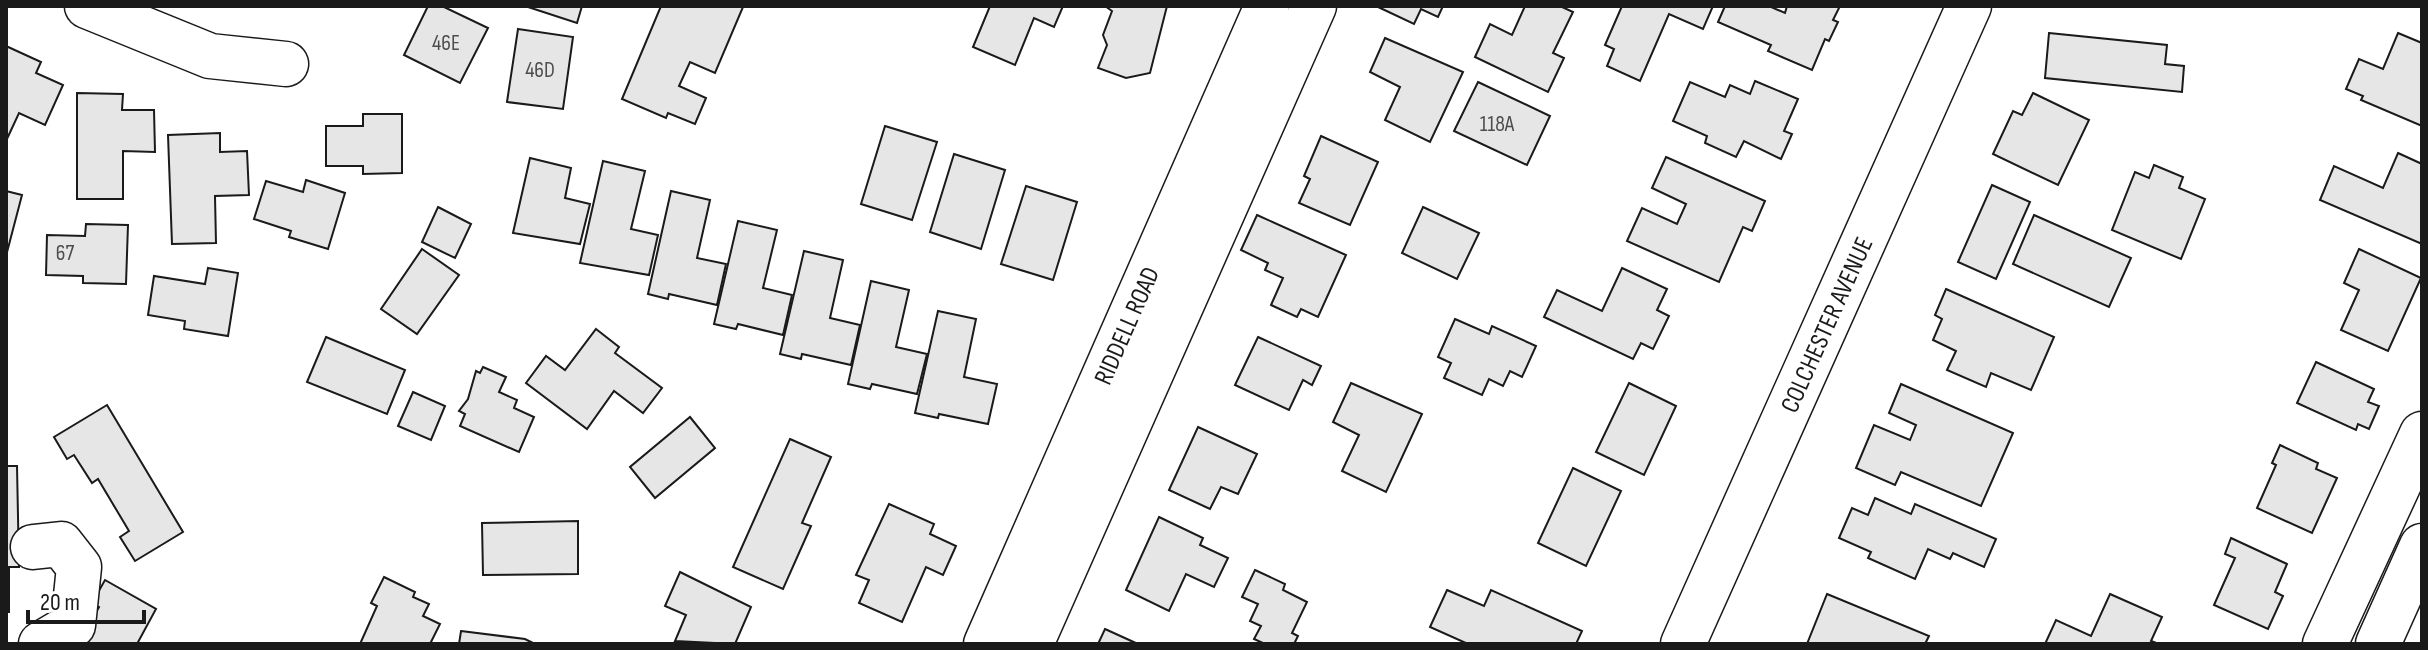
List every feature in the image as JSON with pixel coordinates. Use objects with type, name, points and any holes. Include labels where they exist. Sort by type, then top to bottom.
[{"type":"street","points":[[87,6],[210,56],[286,64]]},
{"type":"street","name":"RIDDELL ROAD","points":[[986,644],[1267,6]]},
{"type":"street","points":[[1031,644],[1314,6]]},
{"type":"street","name":"COLCHESTER AVENUE","points":[[1683,644],[1969,6]]},
{"type":"street","points":[[2325,644],[2422,434]]},
{"type":"street","points":[[33,547],[61,544],[79,567],[73,625],[41,644]]},
{"type":"street","points":[[2378,644],[2422,546]]},
{"type":"building","points":[[428,6],[442,6],[488,28],[460,83],[404,55]]},
{"type":"building","points":[[525,6],[582,6],[577,23]]},
{"type":"building","points":[[661,6],[743,7],[715,73],[690,62],[679,86],[706,98],[695,124],[668,113],[666,118],[622,99]]},
{"type":"building","points":[[990,6],[1063,6],[1054,27],[1034,18],[1015,65],[973,47]]},
{"type":"building","points":[[1105,6],[1167,6],[1150,73],[1126,78],[1098,68],[1107,45],[1103,35],[1112,11]]},
{"type":"building","points":[[1376,6],[1443,6],[1438,17],[1421,9],[1414,24]]},
{"type":"building","points":[[1525,6],[1560,6],[1573,12],[1553,53],[1564,58],[1548,92],[1475,57],[1490,24],[1512,35]]},
{"type":"building","points":[[1622,6],[1713,6],[1703,29],[1669,14],[1640,81],[1607,66],[1614,49],[1605,45]]},
{"type":"building","points":[[1725,6],[1769,6],[1785,13],[1787,6],[1840,6],[1833,20],[1838,22],[1829,41],[1825,39],[1812,70],[1768,51],[1771,45],[1718,22]]},
{"type":"building","points":[[518,29],[573,37],[563,109],[507,102]]},
{"type":"building","points":[[2049,33],[2167,45],[2165,64],[2184,66],[2182,92],[2045,78]]},
{"type":"building","points":[[2398,33],[2422,43],[2422,126],[2361,100],[2363,96],[2346,89],[2359,59],[2383,69]]},
{"type":"building","points":[[1385,38],[1463,72],[1430,142],[1385,120],[1400,87],[1370,72]]},
{"type":"building","points":[[6,46],[41,62],[36,73],[63,85],[45,125],[19,113],[6,141]]},
{"type":"building","points":[[1755,81],[1798,99],[1784,131],[1792,134],[1781,159],[1744,141],[1736,157],[1705,143],[1707,136],[1673,121],[1690,82],[1725,97],[1730,85],[1750,94]]},
{"type":"building","points":[[1478,82],[1550,116],[1527,165],[1454,131]]},
{"type":"building","points":[[77,93],[123,94],[122,110],[154,110],[155,152],[123,151],[123,199],[77,199]]},
{"type":"building","points":[[2033,93],[2089,120],[2058,185],[1993,154],[2013,111],[2022,115]]},
{"type":"building","points":[[363,114],[402,114],[402,173],[363,174],[363,166],[326,166],[326,126],[363,126]]},
{"type":"building","points":[[885,126],[937,142],[912,220],[861,204]]},
{"type":"building","points":[[220,133],[220,152],[247,151],[249,195],[215,196],[216,243],[172,244],[168,135]]},
{"type":"building","points":[[1321,136],[1378,162],[1350,225],[1299,203],[1310,179],[1304,176]]},
{"type":"building","points":[[2398,153],[2422,164],[2422,244],[2320,200],[2334,166],[2383,188]]},
{"type":"building","points":[[954,154],[1005,170],[981,249],[930,232]]},
{"type":"building","points":[[1666,157],[1765,201],[1752,231],[1743,227],[1719,282],[1627,241],[1642,208],[1677,224],[1686,204],[1652,188]]},
{"type":"building","points":[[530,158],[571,168],[565,198],[590,204],[580,244],[513,233]]},
{"type":"building","points":[[603,161],[645,171],[631,229],[658,235],[649,275],[580,263]]},
{"type":"building","points":[[2154,165],[2183,177],[2179,188],[2205,199],[2181,259],[2112,230],[2135,172],[2149,178]]},
{"type":"building","points":[[306,180],[345,193],[328,249],[289,237],[291,231],[254,219],[266,181],[303,192]]},
{"type":"building","points":[[1992,185],[2030,202],[1996,279],[1958,262]]},
{"type":"building","points":[[1026,186],[1077,202],[1053,280],[1001,264]]},
{"type":"building","points":[[6,191],[22,195],[6,256]]},
{"type":"building","points":[[671,191],[710,200],[697,258],[726,264],[717,305],[669,294],[668,299],[648,294]]},
{"type":"building","points":[[438,207],[471,224],[455,258],[422,242]]},
{"type":"building","points":[[1423,207],[1479,233],[1457,279],[1402,253]]},
{"type":"building","points":[[1257,215],[1346,255],[1318,317],[1301,309],[1297,317],[1271,305],[1283,278],[1265,270],[1268,263],[1241,250]]},
{"type":"building","points":[[2034,215],[2131,258],[2109,307],[2013,264]]},
{"type":"building","points":[[738,221],[777,230],[763,288],[792,295],[783,335],[738,324],[736,329],[714,324]]},
{"type":"building","points":[[86,224],[128,225],[126,284],[83,283],[83,276],[46,275],[47,235],[85,236]]},
{"type":"building","points":[[422,249],[459,275],[417,334],[381,309]]},
{"type":"building","points":[[2359,249],[2421,278],[2388,351],[2341,330],[2359,290],[2344,283]]},
{"type":"building","points":[[804,251],[843,260],[830,318],[860,325],[851,365],[802,354],[801,359],[780,354]]},
{"type":"building","points":[[208,268],[238,273],[228,336],[184,329],[185,321],[148,315],[154,276],[205,284]]},
{"type":"building","points":[[1622,268],[1667,289],[1657,310],[1669,316],[1653,349],[1641,343],[1633,359],[1544,317],[1557,290],[1602,311]]},
{"type":"building","points":[[871,281],[909,290],[896,347],[927,354],[917,394],[872,384],[870,389],[848,384]]},
{"type":"building","points":[[1946,289],[2054,337],[2031,390],[1991,373],[1986,387],[1947,370],[1956,351],[1933,340],[1942,319],[1935,315]]},
{"type":"building","points":[[938,311],[976,319],[964,377],[997,384],[988,424],[939,414],[938,418],[915,413]]},
{"type":"building","points":[[1455,319],[1489,334],[1492,326],[1536,346],[1522,377],[1510,371],[1503,386],[1489,379],[1482,395],[1444,378],[1451,363],[1438,357]]},
{"type":"building","points":[[596,329],[619,347],[615,353],[662,388],[643,413],[614,391],[587,429],[526,383],[546,356],[565,370]]},
{"type":"building","points":[[326,337],[405,370],[387,414],[307,382]]},
{"type":"building","points":[[1258,337],[1321,366],[1312,385],[1303,380],[1289,410],[1235,385]]},
{"type":"building","points":[[2316,362],[2374,389],[2368,402],[2379,406],[2369,429],[2358,424],[2356,430],[2297,403]]},
{"type":"building","points":[[483,367],[506,377],[499,392],[517,400],[514,408],[534,417],[519,452],[460,426],[465,414],[459,411],[468,399],[476,371],[480,373]]},
{"type":"building","points":[[1351,383],[1422,414],[1386,492],[1342,471],[1359,435],[1333,422]]},
{"type":"building","points":[[1629,383],[1676,406],[1644,475],[1596,452]]},
{"type":"building","points":[[1901,384],[2013,433],[1981,506],[1901,472],[1895,485],[1856,468],[1874,425],[1910,440],[1916,425],[1889,413]]},
{"type":"building","points":[[413,392],[445,406],[431,440],[398,426]]},
{"type":"building","points":[[107,405],[183,532],[135,561],[120,537],[129,531],[98,479],[92,483],[74,455],[67,459],[54,437]]},
{"type":"building","points":[[690,417],[715,448],[655,498],[630,467]]},
{"type":"building","points":[[1198,427],[1257,454],[1238,494],[1221,487],[1210,509],[1169,490]]},
{"type":"building","points":[[790,439],[831,457],[802,523],[811,526],[783,589],[733,567]]},
{"type":"building","points":[[2280,445],[2318,463],[2316,469],[2337,478],[2312,533],[2257,508],[2276,465],[2272,463]]},
{"type":"building","points":[[6,466],[17,466],[19,567],[9,567],[9,612],[6,612]]},
{"type":"building","points":[[1573,468],[1621,491],[1586,566],[1538,543]]},
{"type":"building","points":[[1875,498],[1911,514],[1915,504],[1996,539],[1984,567],[1953,553],[1950,559],[1928,549],[1915,579],[1868,558],[1871,552],[1839,538],[1852,508],[1868,515]]},
{"type":"building","points":[[889,504],[934,524],[930,534],[956,546],[943,575],[926,567],[902,622],[859,603],[869,580],[856,575]]},
{"type":"building","points":[[1159,517],[1203,538],[1200,545],[1228,558],[1214,587],[1186,574],[1169,611],[1126,590]]},
{"type":"building","points":[[578,521],[578,574],[483,575],[482,523]]},
{"type":"building","points":[[2231,538],[2287,564],[2275,592],[2283,596],[2268,629],[2214,605],[2235,558],[2225,554]]},
{"type":"building","points":[[1255,570],[1285,584],[1283,590],[1307,602],[1292,633],[1298,636],[1294,644],[1265,644],[1254,639],[1261,626],[1250,621],[1258,604],[1242,597]]},
{"type":"building","points":[[680,572],[751,607],[735,644],[675,641],[686,615],[665,606]]},
{"type":"building","points":[[384,577],[415,592],[413,597],[429,604],[423,616],[440,624],[430,644],[360,644],[377,606],[371,603]]},
{"type":"building","points":[[105,580],[156,609],[137,644],[85,644],[88,640],[82,637],[99,607],[92,603]]},
{"type":"building","points":[[1447,590],[1484,606],[1491,590],[1582,631],[1576,644],[1468,644],[1430,627]]},
{"type":"building","points":[[1827,594],[1929,636],[1925,644],[1807,644]]},
{"type":"building","points":[[2110,594],[2162,617],[2151,641],[2159,644],[2045,644],[2056,620],[2091,636]]},
{"type":"building","points":[[1105,629],[1138,644],[1098,644]]},
{"type":"building","points":[[461,631],[525,639],[535,644],[459,644]]}]
